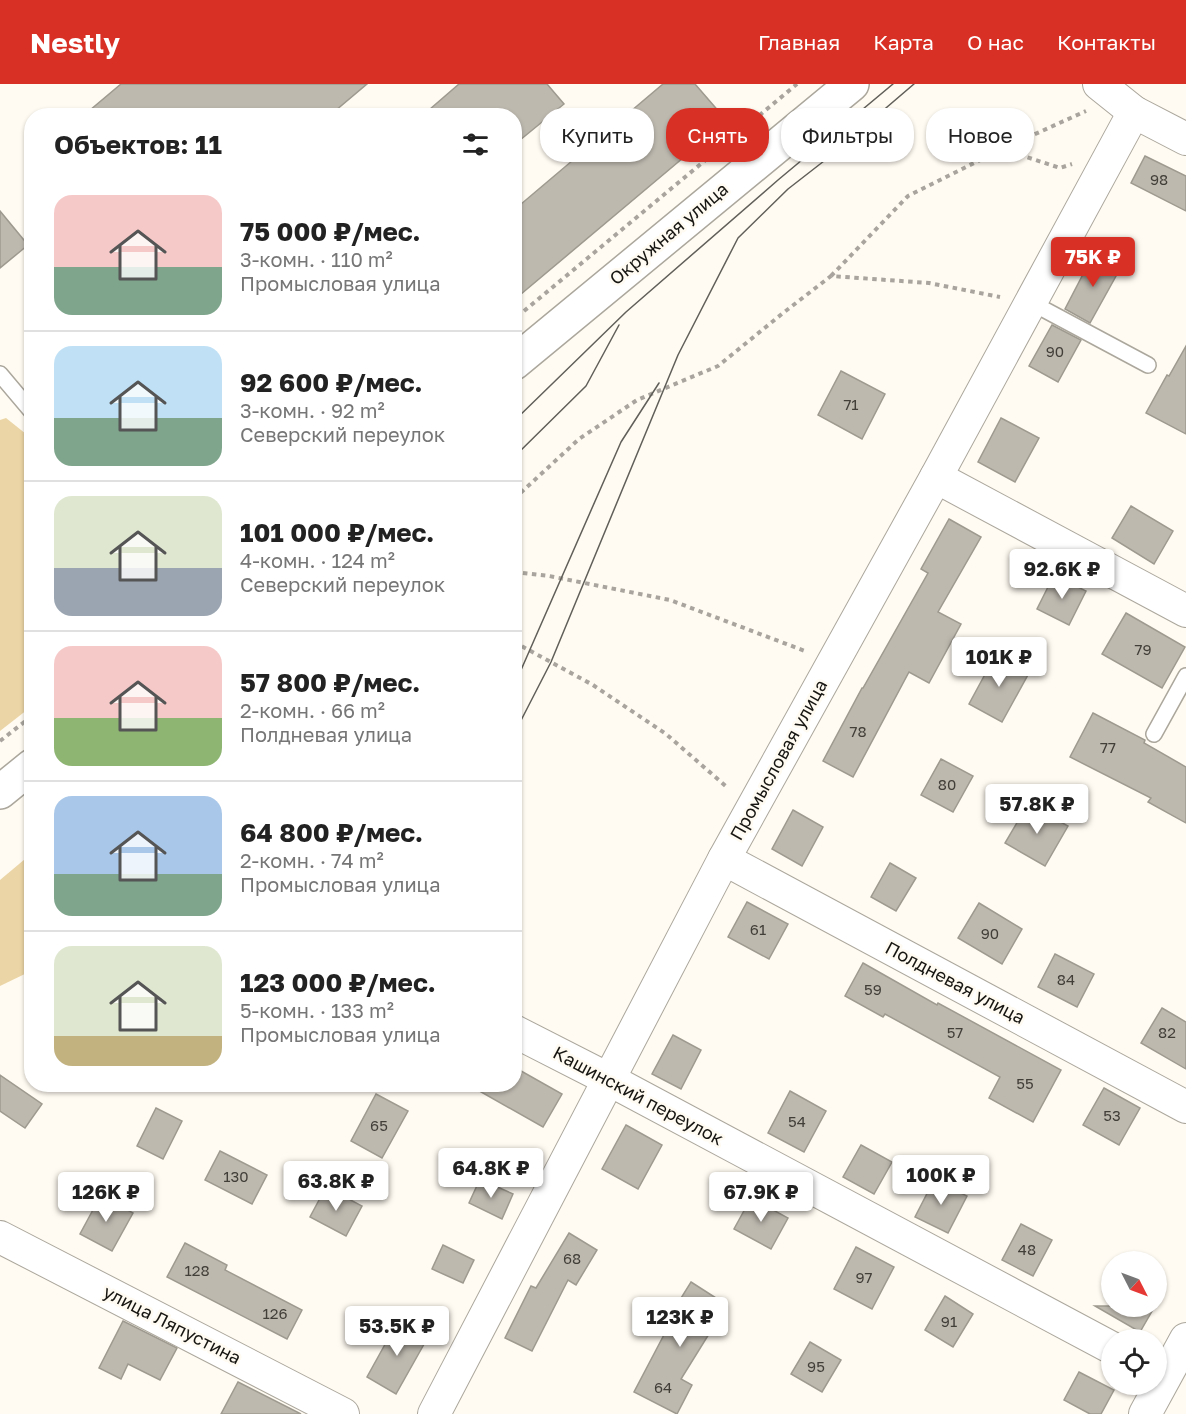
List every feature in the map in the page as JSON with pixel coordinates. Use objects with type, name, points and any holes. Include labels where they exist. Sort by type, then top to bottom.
[{"type":"main road","name":"Окружная улица","points":[[522,356],[852,84]]},
{"type":"street","points":[[1094,97],[1134,112],[1186,139]]},
{"type":"street","name":"Промысловая улица","points":[[434,1414],[751,808],[1032,303],[1134,112]]},
{"type":"street","points":[[936,477],[1186,611]]},
{"type":"street","name":"Полдневая улица","points":[[724,859],[1186,1107]]},
{"type":"street","name":"Кашинский переулок","points":[[522,1035],[1101,1342]]},
{"type":"street","name":"улица Ляпустина","points":[[0,1237],[343,1414]]},
{"type":"street","points":[[1145,1414],[1169,1379],[1186,1339]]},
{"type":"lane","points":[[1032,303],[1148,365]]},
{"type":"lane","points":[[0,374],[24,402]]},
{"type":"lane","points":[[1154,734],[1186,676]]},
{"type":"path","points":[[524,311],[797,84]]},
{"type":"path","points":[[1034,131],[1094,97]]},
{"type":"path","points":[[1034,159],[1060,168],[1115,149]]},
{"type":"path","points":[[522,492],[579,439],[637,400],[718,366],[831,276],[908,196],[976,162]]},
{"type":"path","points":[[831,276],[929,283],[1032,303]]},
{"type":"path","points":[[522,573],[549,576],[670,600],[834,662]]},
{"type":"path","points":[[522,646],[593,685],[666,735],[751,808]]},
{"type":"path","points":[[0,741],[24,722]]},
{"type":"shaded area","points":[[6,418],[24,432],[24,712],[0,731],[0,420]]},
{"type":"shaded area","points":[[24,860],[24,974],[0,986],[0,880]]},
{"type":"building","points":[[121,84],[367,84],[338,108],[92,108]]},
{"type":"building","points":[[459,84],[547,84],[564,104],[559,108],[540,108],[540,124],[522,138],[522,108],[431,108]]},
{"type":"building","points":[[663,84],[695,84],[716,108],[666,108],[666,162],[678,162],[522,293],[522,203],[571,162],[654,162],[654,108],[635,108]]},
{"type":"building","points":[[1145,156],[1186,176],[1186,211],[1131,183]]},
{"type":"building","points":[[0,211],[24,240],[24,248],[0,268]]},
{"type":"building","points":[[1094,253],[1121,267],[1090,323],[1065,309]]},
{"type":"building","points":[[1052,325],[1081,340],[1058,382],[1029,366]]},
{"type":"building","points":[[1186,346],[1186,434],[1146,413]]},
{"type":"building","points":[[841,371],[885,394],[862,439],[818,415]]},
{"type":"building","points":[[1001,418],[1039,438],[1015,482],[978,462]]},
{"type":"building","points":[[1131,506],[1173,531],[1154,564],[1112,538]]},
{"type":"building","points":[[949,519],[981,537],[938,612],[961,624],[929,683],[909,672],[853,777],[823,761],[928,573],[921,569]]},
{"type":"building","points":[[1054,575],[1086,591],[1069,625],[1037,609]]},
{"type":"building","points":[[1126,613],[1185,647],[1162,688],[1102,654]]},
{"type":"building","points":[[996,654],[1029,673],[1002,722],[969,704]]},
{"type":"building","points":[[1093,713],[1145,740],[1144,743],[1186,767],[1186,823],[1148,802],[1151,798],[1070,757]]},
{"type":"building","points":[[941,759],[973,776],[953,812],[921,795]]},
{"type":"building","points":[[1028,804],[1068,826],[1045,866],[1005,843]]},
{"type":"building","points":[[793,810],[823,827],[802,866],[772,849]]},
{"type":"building","points":[[890,863],[916,878],[896,911],[871,897]]},
{"type":"building","points":[[747,902],[788,924],[769,959],[728,937]]},
{"type":"building","points":[[979,903],[1022,929],[1002,964],[958,938]]},
{"type":"building","points":[[1055,954],[1094,974],[1077,1007],[1038,987]]},
{"type":"building","points":[[863,963],[1061,1070],[1033,1122],[989,1098],[1000,1077],[885,1014],[883,1017],[845,996]]},
{"type":"building","points":[[1162,1008],[1186,1022],[1186,1069],[1141,1043]]},
{"type":"building","points":[[673,1035],[701,1050],[681,1089],[652,1074]]},
{"type":"building","points":[[522,1072],[562,1094],[543,1127],[481,1092],[522,1092]]},
{"type":"building","points":[[0,1075],[42,1104],[25,1128],[0,1111]]},
{"type":"building","points":[[1104,1088],[1140,1108],[1119,1145],[1083,1125]]},
{"type":"building","points":[[790,1091],[826,1111],[804,1152],[768,1133]]},
{"type":"building","points":[[376,1094],[408,1111],[382,1158],[351,1141]]},
{"type":"building","points":[[156,1108],[182,1121],[163,1159],[137,1146]]},
{"type":"building","points":[[626,1125],[662,1145],[638,1189],[602,1169]]},
{"type":"building","points":[[861,1145],[892,1162],[874,1194],[843,1177]]},
{"type":"building","points":[[220,1151],[267,1175],[252,1204],[205,1180]]},
{"type":"building","points":[[480,1179],[513,1194],[502,1219],[469,1203]]},
{"type":"building","points":[[934,1180],[967,1196],[948,1233],[915,1217]]},
{"type":"building","points":[[326,1187],[362,1206],[346,1236],[310,1217]]},
{"type":"building","points":[[101,1195],[133,1213],[112,1251],[80,1234]]},
{"type":"building","points":[[751,1198],[788,1218],[771,1249],[734,1229]]},
{"type":"building","points":[[1021,1224],[1052,1240],[1033,1276],[1002,1260]]},
{"type":"building","points":[[569,1233],[597,1250],[576,1285],[568,1280],[532,1351],[505,1338],[531,1286],[536,1288]]},
{"type":"building","points":[[185,1243],[227,1265],[225,1270],[302,1310],[287,1339],[167,1277]]},
{"type":"building","points":[[443,1245],[474,1260],[463,1283],[432,1269]]},
{"type":"building","points":[[856,1247],[894,1267],[872,1309],[834,1289]]},
{"type":"building","points":[[691,1282],[727,1305],[681,1379],[692,1385],[677,1414],[634,1392],[667,1329],[663,1327]]},
{"type":"building","points":[[945,1296],[973,1314],[953,1347],[925,1330]]},
{"type":"building","points":[[1114,1317],[1149,1317],[1142,1329],[1135,1329]]},
{"type":"building","points":[[123,1321],[177,1348],[160,1380],[128,1364],[121,1379],[99,1368]]},
{"type":"building","points":[[398,1321],[428,1337],[396,1394],[367,1377]]},
{"type":"building","points":[[810,1342],[841,1360],[822,1392],[791,1374]]},
{"type":"building","points":[[1079,1372],[1101,1383],[1101,1395],[1111,1395],[1101,1414],[1090,1414],[1064,1400]]},
{"type":"building","points":[[238,1382],[301,1414],[221,1414]]},
{"type":"tram line","points":[[522,413],[626,312],[893,84]]},
{"type":"tram line","points":[[522,718],[551,662],[678,355],[738,238],[788,189],[914,84]]},
{"type":"tram line","points":[[522,449],[586,386],[619,325]]},
{"type":"tram line","points":[[522,668],[621,442],[659,383]]}]
